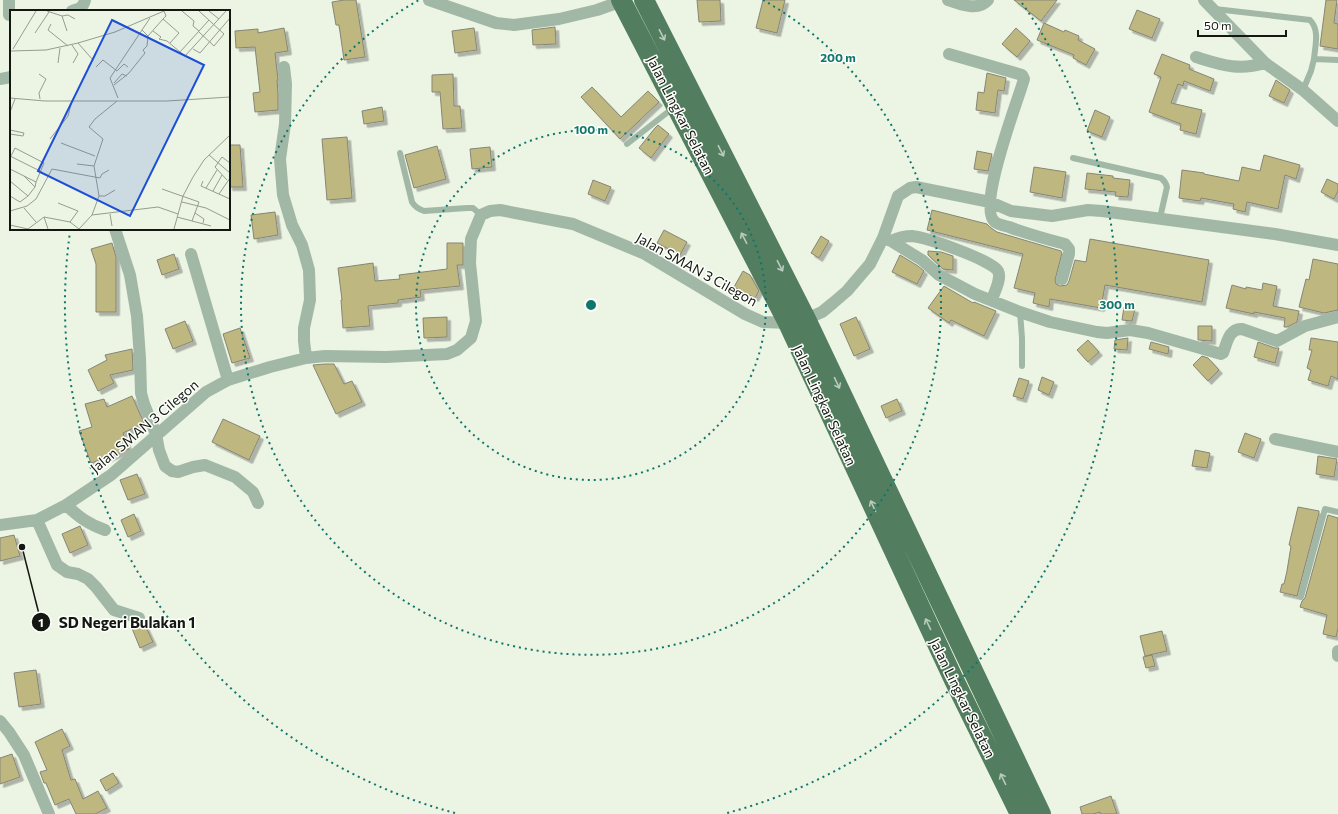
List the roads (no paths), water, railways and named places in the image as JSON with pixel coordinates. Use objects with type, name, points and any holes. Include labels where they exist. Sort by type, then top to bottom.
[{"type":"highway","name":"Jalan Lingkar Selatan","points":[[622,0],[676,106],[797,321],[954,680],[1020,814]]},
{"type":"highway","name":"Jalan Lingkar Selatan","points":[[644,0],[797,321],[1041,814]]},
{"type":"street","points":[[7,16],[9,0]]},
{"type":"street","points":[[79,10],[84,5],[85,0]]},
{"type":"street","points":[[429,0],[496,23],[514,25],[559,19],[597,10],[622,0]]},
{"type":"street","points":[[948,0],[966,7],[977,6],[986,3],[988,0]]},
{"type":"street","points":[[1207,4],[1265,64],[1303,90],[1338,121]]},
{"type":"street","points":[[949,54],[1022,75],[1024,79],[997,164],[990,202],[990,212],[992,218],[996,222],[1022,232],[1065,244],[1069,249],[1069,254],[1062,279]]},
{"type":"street","points":[[1196,57],[1224,66],[1252,67],[1265,64]]},
{"type":"street","points":[[284,67],[286,84],[285,124],[280,159],[284,195],[290,218],[302,245],[309,270],[310,300],[304,328],[306,358]]},
{"type":"street","points":[[0,79],[10,77]]},
{"type":"street","points":[[797,321],[822,312],[847,291],[870,264],[887,240],[898,196],[910,188],[923,188],[990,202],[1011,211],[1052,216],[1088,210],[1160,218],[1275,234],[1338,245]]},
{"type":"street","name":"Jalan SMAN 3 Cilegon","points":[[0,525],[36,520],[66,504],[111,475],[156,434],[206,392],[228,380],[306,358],[325,356],[386,357],[447,354],[456,350],[471,338],[476,321],[470,263],[471,239],[481,215],[490,210],[500,210],[573,224],[645,254],[744,314],[763,322],[797,321]]},
{"type":"street","points":[[115,230],[130,275],[137,316],[141,393],[156,434],[164,466],[172,471],[178,472],[192,466],[205,465],[235,477],[253,492],[258,503]]},
{"type":"street","points":[[887,240],[903,236],[918,237],[978,258],[988,263],[996,268],[999,277],[992,300]]},
{"type":"street","points":[[887,240],[922,260],[939,275],[975,294],[1020,312],[1050,322],[1097,332],[1107,333],[1130,330],[1148,333],[1221,354],[1223,353],[1231,334],[1236,329],[1242,328],[1277,341],[1305,326],[1338,317]]},
{"type":"street","points":[[191,254],[228,380]]},
{"type":"street","points":[[1275,439],[1338,452]]},
{"type":"street","points":[[66,504],[84,521],[105,530]]},
{"type":"street","points":[[36,520],[57,565],[67,572],[78,574],[88,579],[114,610],[139,618]]},
{"type":"street","points":[[1338,651],[1338,656]]},
{"type":"street","points":[[0,721],[24,755],[49,814]]},
{"type":"lane","points":[[1207,4],[1310,20],[1314,24],[1316,30],[1314,59],[1303,90]]},
{"type":"lane","points":[[1314,59],[1338,60]]},
{"type":"lane","points":[[627,144],[676,106]]},
{"type":"lane","points":[[400,153],[412,202],[415,206],[424,211],[473,208],[481,215]]},
{"type":"lane","points":[[1073,158],[1161,178],[1164,180],[1167,187],[1160,218]]},
{"type":"lane","points":[[1020,312],[1022,366]]},
{"type":"lane","points":[[1301,597],[1325,509],[1338,512]]},
{"type":"place","name":"SD Negeri Bulakan 1","points":[[22,547]]}]
